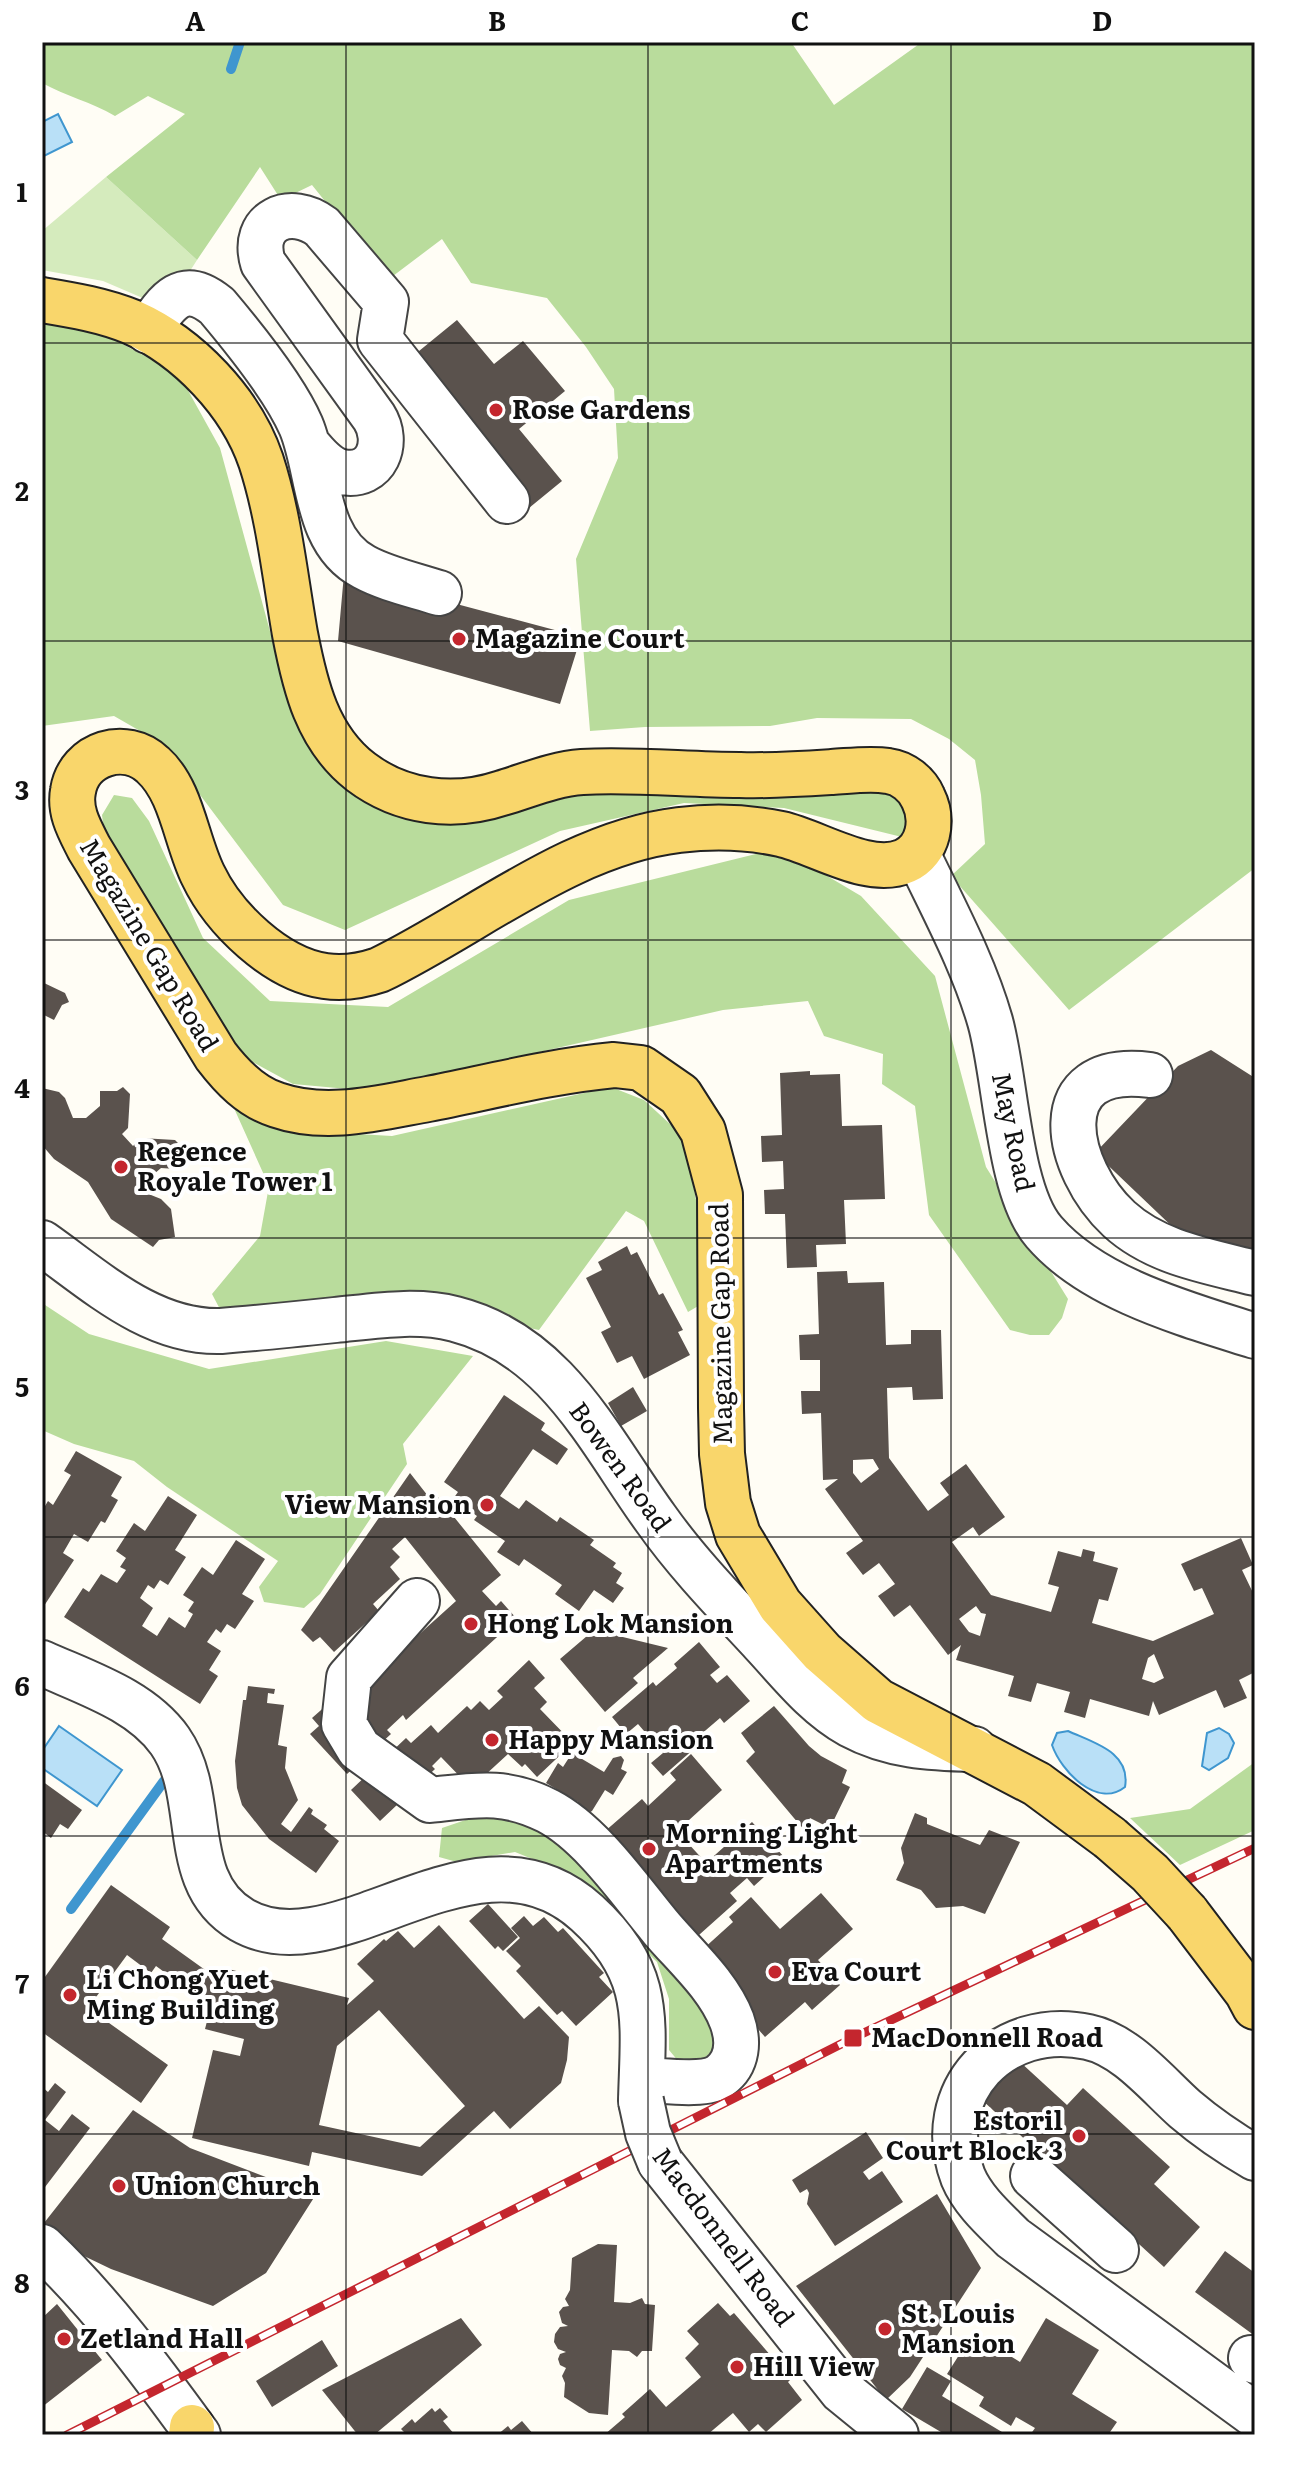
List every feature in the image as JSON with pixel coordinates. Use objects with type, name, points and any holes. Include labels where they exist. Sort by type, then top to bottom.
[{"type":"main road","points":[[42,300],[98,310],[148,331],[185,356],[210,379],[252,438],[266,478],[307,691],[333,743],[370,778],[398,793],[418,799],[455,802],[497,795],[537,781],[577,773],[741,776],[888,771],[910,781],[925,800],[930,825],[917,853]]},
{"type":"main road","name":"Magazine Gap Road","points":[[917,853],[903,862],[871,864],[808,842],[757,830],[710,828],[651,835],[620,843],[570,864],[379,970],[343,978],[297,967],[258,943],[226,913],[203,875],[172,793],[152,763],[127,751],[100,756],[87,764],[78,775],[72,800],[79,829],[89,848],[216,1056],[229,1073],[257,1097],[293,1110],[337,1113],[380,1108],[614,1065],[641,1068],[680,1095],[703,1131],[720,1195],[722,1454],[728,1503],[738,1535],[780,1605],[822,1652],[878,1701],[1037,1784],[1110,1838],[1150,1873],[1187,1913],[1241,1983],[1255,2007]]},
{"type":"street","points":[[307,444],[331,468],[353,472],[370,467],[376,460],[382,446],[382,436],[374,417],[263,263],[262,235],[276,220],[287,215],[311,218],[322,227],[386,302],[380,340],[507,501]]},
{"type":"street","points":[[148,331],[171,299],[191,293],[201,294],[209,300],[224,315],[292,409],[307,444],[327,522],[343,550],[362,567],[439,593]]},
{"type":"street","name":"May Road","points":[[917,853],[980,990],[995,1045],[1021,1185],[1033,1216],[1043,1231],[1073,1258],[1120,1286],[1187,1314],[1255,1336]]},
{"type":"street","points":[[1150,1075],[1107,1075],[1091,1083],[1079,1098],[1074,1121],[1086,1175],[1106,1205],[1144,1238],[1174,1251],[1255,1273]]},
{"type":"street","name":"Bowen Road","points":[[42,1243],[139,1310],[172,1325],[191,1329],[221,1331],[409,1313],[456,1319],[491,1333],[538,1363],[586,1413],[665,1531],[820,1704],[852,1725],[884,1739],[916,1748],[974,1749]]},
{"type":"street","points":[[417,1601],[349,1678],[344,1724],[359,1749],[430,1800],[489,1793],[524,1802],[559,1817],[588,1842],[715,1991],[733,2023],[738,2045],[727,2070],[712,2080],[641,2090]]},
{"type":"street","name":"Macdonnell Road","points":[[42,1663],[130,1706],[148,1718],[170,1742],[188,1778],[202,1869],[221,1901],[244,1921],[276,1931],[294,1932],[340,1922],[458,1885],[500,1879],[538,1885],[581,1907],[622,1953],[638,1986],[642,2005],[641,2090],[648,2133],[660,2162],[842,2391],[896,2435]]},
{"type":"street","points":[[1255,2158],[1188,2112],[1137,2065],[1103,2041],[1088,2036],[1032,2038],[1005,2049],[980,2067],[965,2089],[958,2117],[963,2177],[991,2217],[1036,2255],[1255,2415]]},
{"type":"street","points":[[1033,2176],[1116,2250]]},
{"type":"street","points":[[1036,2255],[1074,2212]]},
{"type":"street","points":[[42,2247],[99,2306],[139,2355],[194,2432]]},
{"type":"green space","points":[[42,42],[791,42],[834,105],[922,42],[1255,42],[1255,868],[1069,1010],[951,876],[985,844],[975,760],[949,739],[911,719],[817,718],[770,726],[645,727],[590,731],[576,559],[618,458],[614,389],[586,347],[547,298],[471,283],[442,239],[393,276],[365,251],[312,185],[281,200],[260,167],[197,260],[106,177],[185,114],[148,96],[115,116],[51,88],[42,83]]},
{"type":"green space","points":[[106,177],[197,260],[176,293],[159,305],[103,281],[42,270],[42,231]]},
{"type":"green space","points":[[42,321],[98,331],[160,364],[185,385],[220,448],[285,686],[365,792],[917,787],[906,838],[784,808],[684,803],[560,831],[345,930],[283,905],[161,743],[114,716],[42,726]]},
{"type":"green space","points":[[114,795],[132,798],[149,821],[203,938],[270,1001],[388,1007],[569,900],[780,848],[861,896],[935,976],[986,1167],[1068,1299],[1062,1318],[1049,1335],[1030,1335],[1010,1330],[929,1215],[915,1106],[882,1084],[883,1054],[824,1036],[808,1001],[723,1010],[370,1091],[293,1084],[240,1055],[105,840],[102,815]]},
{"type":"green space","points":[[611,1087],[644,1100],[684,1137],[697,1205],[705,1302],[688,1312],[644,1221],[626,1211],[539,1330],[394,1301],[223,1315],[212,1294],[260,1236],[269,1186],[233,1106],[288,1130],[392,1136]]},
{"type":"green space","points":[[42,1303],[89,1334],[209,1369],[386,1341],[473,1356],[403,1444],[407,1464],[320,1594],[304,1608],[264,1602],[259,1587],[278,1561],[167,1487],[134,1461],[74,1444],[42,1430]]},
{"type":"green space","points":[[1255,1762],[1255,1830],[1180,1865],[1130,1818],[1190,1809]]},
{"type":"green space","points":[[492,1811],[554,1832],[708,1999],[718,2046],[701,2061],[679,2062],[669,2050],[669,1999],[657,1962],[567,1873],[515,1852],[457,1862],[439,1857],[442,1828]]},
{"type":"water","points":[[58,114],[72,142],[42,157],[42,122]]},
{"type":"water","points":[[59,1726],[122,1770],[97,1806],[42,1768],[42,1751]]},
{"type":"water","points":[[1219,1728],[1229,1734],[1234,1743],[1228,1758],[1209,1770],[1202,1766],[1207,1733]]},
{"type":"water","points":[[1068,1731],[1099,1745],[1116,1757],[1125,1775],[1125,1787],[1114,1793],[1103,1793],[1081,1784],[1072,1776],[1052,1745],[1057,1733]]},
{"type":"building","name":"Rose Gardens","points":[[457,320],[494,364],[523,341],[565,391],[519,429],[562,481],[529,508],[408,360]]},
{"type":"building","name":"Magazine Court","points":[[344,574],[581,637],[560,704],[338,641]]},
{"type":"building","points":[[42,982],[65,993],[69,1002],[62,1005],[54,1020],[42,1014]]},
{"type":"building","points":[[1211,1050],[1255,1078],[1255,1285],[1223,1275],[1095,1153],[1178,1066]]},
{"type":"building","points":[[810,1071],[810,1075],[840,1074],[842,1126],[882,1125],[885,1199],[844,1200],[846,1244],[816,1245],[817,1267],[787,1268],[785,1214],[765,1214],[764,1190],[784,1189],[783,1161],[762,1162],[761,1136],[782,1135],[780,1073]]},
{"type":"building","name":"Regence Royale Tower 1","points":[[123,1087],[130,1094],[128,1128],[122,1134],[133,1146],[141,1138],[175,1140],[182,1147],[176,1153],[176,1169],[161,1168],[147,1180],[146,1193],[161,1199],[171,1209],[175,1237],[159,1240],[153,1247],[111,1219],[88,1182],[54,1159],[42,1145],[42,1088],[59,1092],[65,1098],[73,1118],[86,1118],[100,1106],[100,1091],[117,1091]]},
{"type":"building","points":[[627,1246],[631,1255],[637,1252],[659,1295],[663,1293],[683,1330],[678,1332],[690,1355],[644,1379],[632,1356],[617,1363],[601,1332],[611,1327],[586,1278],[602,1270],[598,1262]]},
{"type":"building","points":[[847,1271],[848,1283],[884,1282],[886,1345],[911,1344],[911,1330],[941,1330],[943,1399],[913,1400],[912,1387],[887,1388],[889,1458],[928,1511],[949,1495],[940,1483],[966,1464],[1005,1517],[979,1536],[973,1527],[952,1542],[991,1595],[1051,1612],[1059,1587],[1048,1584],[1058,1551],[1081,1557],[1083,1549],[1095,1552],[1093,1561],[1118,1568],[1108,1601],[1099,1599],[1092,1623],[1153,1641],[1214,1614],[1202,1588],[1194,1591],[1181,1564],[1241,1538],[1253,1565],[1242,1570],[1255,1597],[1255,1672],[1239,1680],[1247,1698],[1224,1708],[1216,1690],[1159,1715],[1153,1701],[1149,1716],[1090,1699],[1085,1718],[1064,1712],[1070,1692],[1037,1683],[1031,1702],[1008,1696],[1014,1676],[956,1660],[961,1645],[948,1655],[910,1605],[894,1617],[878,1596],[895,1584],[879,1563],[863,1575],[846,1553],[863,1541],[825,1489],[838,1479],[823,1480],[821,1413],[802,1414],[801,1391],[820,1391],[820,1360],[800,1360],[799,1335],[819,1334],[817,1272]],"holes":[[[873,1459],[879,1469],[861,1483],[853,1473],[853,1460]],[[976,1606],[986,1614],[980,1636],[969,1632],[959,1619]],[[1154,1654],[1164,1678],[1154,1683],[1142,1679],[1148,1658]]]},
{"type":"building","points":[[633,1387],[647,1411],[621,1426],[608,1403]]},
{"type":"building","name":"View Mansion","points":[[504,1395],[545,1423],[541,1430],[568,1449],[557,1465],[533,1449],[500,1496],[519,1509],[526,1500],[557,1522],[560,1517],[594,1540],[590,1545],[616,1563],[613,1567],[622,1573],[616,1583],[624,1588],[613,1603],[594,1590],[579,1611],[555,1594],[562,1585],[524,1559],[519,1566],[497,1552],[505,1541],[474,1520],[477,1516],[453,1499],[458,1492],[444,1482]]},
{"type":"building","points":[[76,1451],[122,1477],[111,1496],[118,1500],[105,1523],[101,1521],[88,1542],[74,1534],[63,1553],[74,1560],[42,1609],[42,1511],[48,1501],[53,1505],[71,1475],[64,1471]]},
{"type":"building","name":"Hong Lok Mansion","points":[[410,1473],[428,1496],[433,1491],[501,1575],[482,1591],[496,1606],[501,1601],[517,1619],[406,1720],[403,1715],[387,1730],[391,1734],[347,1774],[310,1734],[319,1726],[312,1718],[337,1696],[343,1703],[456,1601],[405,1537],[392,1549],[400,1557],[390,1567],[400,1579],[373,1604],[379,1611],[334,1652],[320,1637],[313,1642],[301,1630]]},
{"type":"building","points":[[168,1496],[197,1515],[175,1550],[186,1557],[168,1585],[160,1580],[154,1589],[148,1585],[140,1598],[153,1608],[142,1626],[157,1636],[169,1617],[185,1628],[193,1614],[188,1611],[194,1602],[183,1595],[202,1567],[213,1575],[236,1540],[265,1559],[242,1594],[254,1601],[235,1629],[227,1624],[221,1633],[216,1629],[207,1642],[221,1651],[209,1670],[218,1676],[200,1704],[64,1617],[83,1588],[89,1592],[101,1574],[117,1583],[126,1570],[120,1567],[126,1558],[116,1551],[134,1523],[145,1531]]},
{"type":"building","points":[[594,1630],[668,1648],[633,1678],[638,1683],[605,1712],[560,1659]]},
{"type":"building","points":[[699,1642],[720,1667],[710,1675],[717,1683],[727,1675],[750,1701],[724,1723],[720,1718],[699,1736],[703,1741],[663,1776],[651,1763],[663,1753],[638,1724],[626,1734],[612,1717],[653,1682],[656,1686],[677,1668],[674,1664]]},
{"type":"building","name":"Happy Mansion","points":[[529,1660],[545,1678],[534,1688],[547,1702],[540,1709],[573,1743],[537,1777],[525,1764],[522,1767],[508,1754],[471,1788],[441,1757],[432,1766],[435,1769],[380,1821],[351,1790],[406,1738],[411,1743],[431,1725],[438,1733],[467,1706],[471,1710],[480,1701],[489,1710],[503,1697],[497,1691]]},
{"type":"building","points":[[248,1686],[275,1689],[274,1694],[268,1693],[267,1703],[284,1705],[278,1745],[287,1747],[285,1768],[298,1800],[281,1824],[291,1832],[309,1807],[313,1810],[311,1814],[327,1825],[324,1829],[339,1841],[316,1873],[269,1839],[242,1805],[235,1761],[243,1700],[246,1700]]},
{"type":"building","points":[[774,1706],[809,1746],[847,1770],[842,1783],[850,1787],[830,1828],[810,1818],[804,1830],[746,1761],[755,1752],[741,1733]]},
{"type":"building","points":[[572,1753],[604,1772],[613,1758],[621,1756],[624,1760],[621,1769],[627,1772],[613,1795],[605,1790],[587,1814],[577,1808],[578,1802],[546,1783],[558,1763],[563,1767]]},
{"type":"building","name":"Morning Light Apartments","points":[[691,1754],[722,1790],[677,1831],[706,1863],[752,1822],[785,1858],[754,1886],[747,1878],[730,1893],[737,1901],[690,1943],[596,1839],[642,1799],[648,1806],[676,1780],[670,1773]]},
{"type":"building","points":[[42,1781],[82,1810],[68,1829],[60,1824],[51,1838],[42,1831]]},
{"type":"building","points":[[915,1813],[927,1818],[927,1824],[980,1845],[989,1830],[1020,1842],[985,1914],[963,1906],[936,1908],[921,1890],[896,1880],[904,1863],[901,1848]]},
{"type":"building","points":[[111,1885],[170,1927],[162,1939],[208,1972],[219,1974],[220,1967],[349,1998],[347,2005],[374,1981],[357,1964],[384,1939],[386,1941],[398,1931],[414,1948],[439,1925],[524,2019],[539,2006],[569,2037],[567,2060],[561,2083],[510,2129],[494,2111],[422,2176],[312,2152],[309,2166],[192,2138],[213,2050],[240,2056],[244,2039],[205,2029],[213,1998],[194,1994],[156,1966],[151,1973],[127,1955],[88,2008],[168,2065],[141,2103],[42,2032],[42,1981]],"holes":[[[379,2010],[465,2106],[420,2147],[319,2125],[337,2046]]]},
{"type":"building","name":"Eva Court","points":[[821,1893],[853,1929],[818,1960],[840,1985],[812,2010],[805,2002],[765,2037],[743,2012],[751,2005],[702,1950],[733,1922],[729,1917],[751,1897],[780,1929]]},
{"type":"building","points":[[488,1904],[518,1937],[503,1951],[498,1946],[495,1949],[469,1921]]},
{"type":"building","points":[[524,1916],[533,1926],[544,1917],[558,1932],[563,1928],[604,1973],[599,1977],[613,1992],[576,2026],[562,2011],[557,2015],[516,1971],[521,1966],[506,1951],[520,1938],[511,1928]]},
{"type":"building","name":"Estoril Court Block 3","points":[[1019,2061],[1067,2105],[1083,2088],[1170,2167],[1154,2184],[1200,2227],[1164,2267],[982,2100]]},
{"type":"building","points":[[55,2083],[66,2092],[45,2120],[59,2131],[72,2114],[90,2128],[42,2191],[42,2087],[48,2092]]},
{"type":"building","points":[[133,2110],[190,2148],[315,2196],[266,2273],[213,2306],[84,2256],[44,2223]]},
{"type":"building","points":[[866,2132],[883,2158],[863,2172],[869,2180],[882,2171],[903,2202],[835,2246],[807,2204],[807,2189],[800,2193],[792,2180]]},
{"type":"building","name":"St. Louis Mansion","points":[[937,2194],[981,2268],[910,2377],[886,2400],[796,2286]]},
{"type":"building","points":[[598,2244],[617,2245],[614,2302],[630,2303],[642,2298],[645,2304],[655,2305],[652,2351],[642,2351],[637,2357],[629,2351],[612,2350],[608,2415],[589,2413],[564,2397],[562,2376],[566,2368],[560,2365],[558,2359],[560,2354],[566,2352],[558,2349],[554,2342],[560,2327],[568,2326],[562,2323],[559,2312],[569,2306],[565,2299],[570,2290],[572,2258]]},
{"type":"building","points":[[1225,2251],[1255,2273],[1255,2336],[1195,2292]]},
{"type":"building","name":"Hill View","points":[[718,2303],[730,2316],[734,2313],[791,2379],[788,2382],[802,2400],[766,2432],[758,2424],[749,2432],[733,2413],[707,2435],[604,2435],[650,2389],[666,2407],[701,2377],[685,2358],[699,2344],[687,2331]]},
{"type":"building","name":"Zetland Hall","points":[[57,2304],[102,2360],[42,2407],[42,2318]]},
{"type":"building","points":[[461,2318],[482,2345],[374,2435],[358,2435],[322,2390]]},
{"type":"building","points":[[1046,2318],[1099,2350],[1072,2394],[1117,2422],[1108,2435],[1030,2435],[1035,2428],[1016,2417],[1011,2426],[979,2406],[984,2397],[947,2374],[973,2333],[1020,2362]]},
{"type":"building","points":[[322,2340],[338,2366],[272,2407],[256,2381]]},
{"type":"building","points":[[927,2367],[951,2381],[942,2396],[1007,2435],[946,2435],[902,2409]]},
{"type":"building","points":[[432,2408],[435,2412],[440,2408],[448,2417],[443,2421],[455,2435],[400,2435],[404,2432],[401,2429],[412,2419],[415,2423]]},
{"type":"building","points":[[522,2421],[534,2435],[497,2435],[508,2426],[511,2430]]},
{"type":"waterway","points":[[231,69],[240,42]]},
{"type":"waterway","points":[[71,1909],[164,1781]]},
{"type":"railway","points":[[67,2435],[853,2038],[1255,1848]]},
{"type":"place","name":"Rose Gardens","points":[[496,410]]},
{"type":"place","name":"Magazine Court","points":[[459,639]]},
{"type":"place","name":"Regence Royale Tower 1","points":[[121,1167]]},
{"type":"place","name":"View Mansion","points":[[487,1505]]},
{"type":"place","name":"Hong Lok Mansion","points":[[471,1624]]},
{"type":"place","name":"Happy Mansion","points":[[492,1740]]},
{"type":"place","name":"Morning Light Apartments","points":[[649,1849]]},
{"type":"place","name":"Eva Court","points":[[775,1972]]},
{"type":"place","name":"Li Chong Yuet Ming Building","points":[[70,1995]]},
{"type":"place","name":"MacDonnell Road","points":[[853,2038]]},
{"type":"place","name":"Estoril Court Block 3","points":[[1079,2136]]},
{"type":"place","name":"Union Church","points":[[119,2186]]},
{"type":"place","name":"St. Louis Mansion","points":[[885,2329]]},
{"type":"place","name":"Zetland Hall","points":[[64,2339]]},
{"type":"place","name":"Hill View","points":[[737,2367]]}]
